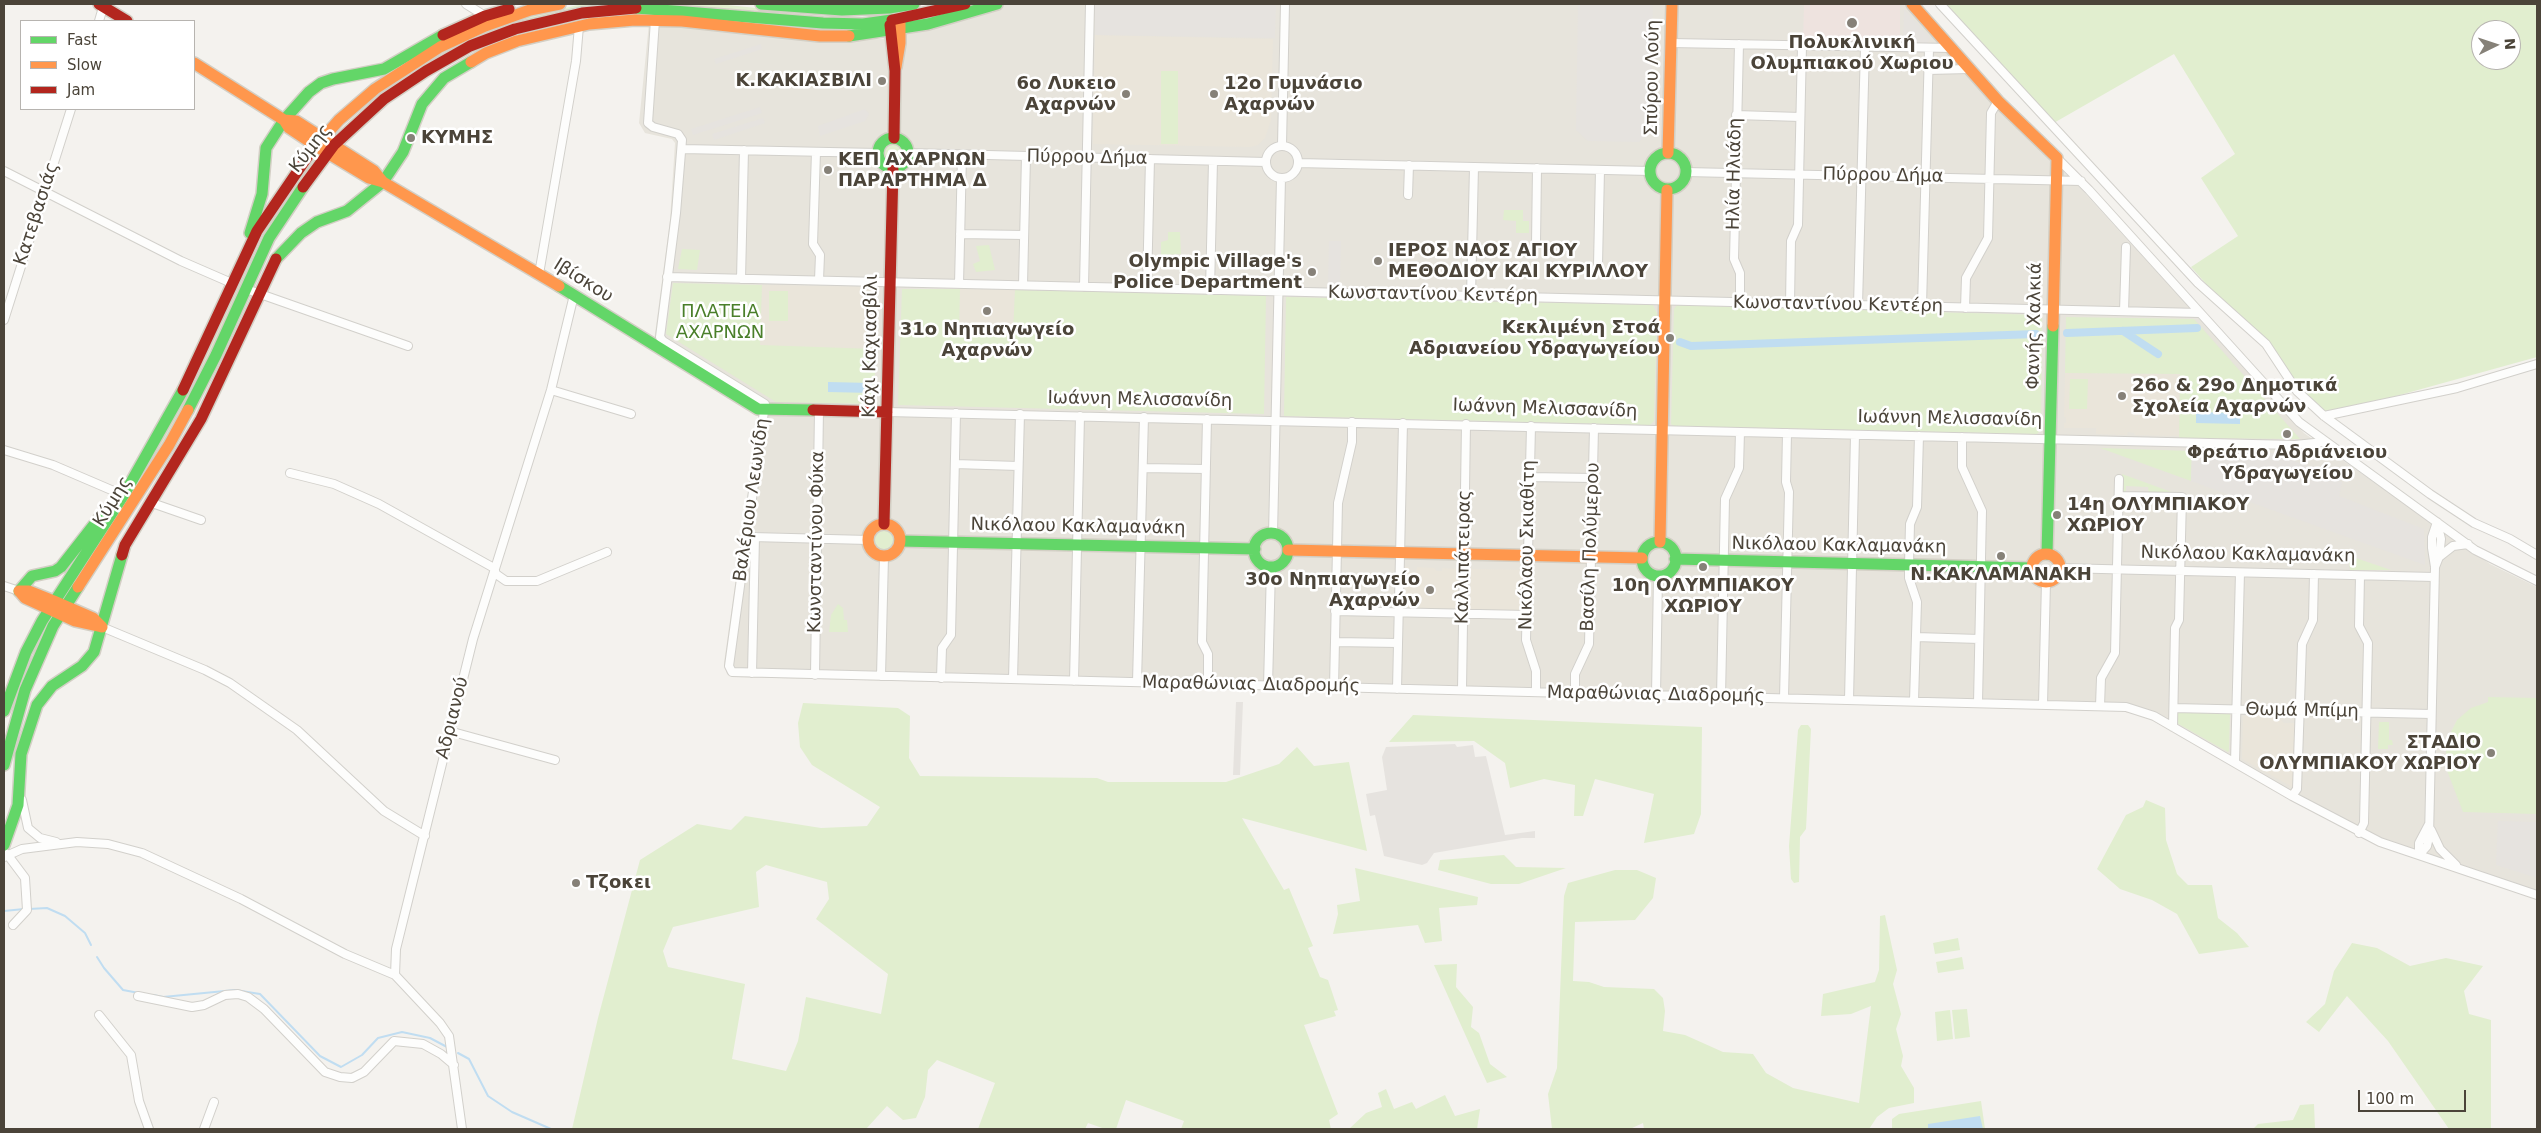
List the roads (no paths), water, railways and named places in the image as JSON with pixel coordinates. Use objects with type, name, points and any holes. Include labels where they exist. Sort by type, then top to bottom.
[{"type":"street","points":[[466,4],[486,16]]},
{"type":"street","points":[[19,591],[32,576],[55,571],[61,567],[105,511],[167,407],[259,210],[266,148],[284,120],[309,92],[320,83],[384,69],[405,59],[440,37],[486,16],[528,4]]},
{"type":"street","name":"Κύμης","points":[[4,711],[26,652],[51,605],[110,516],[158,437],[204,350],[258,231],[279,197],[319,142],[344,115],[375,89],[440,48],[485,26],[530,10],[560,4]]},
{"type":"street","points":[[761,4],[842,10],[914,4]]},
{"type":"street","name":"Κύμης","points":[[4,765],[25,690],[38,658],[64,610],[121,523],[193,402],[278,222],[331,149],[378,104],[426,71],[490,38],[554,19],[628,8],[681,9],[836,24],[895,26],[965,4]]},
{"type":"street","points":[[5,852],[14,820],[20,784],[21,754],[37,705],[52,686],[90,658],[98,644],[119,559],[133,532],[201,419],[278,257],[293,239],[318,222],[351,208],[383,182],[403,152],[422,104],[444,78],[472,60],[517,41],[579,26],[655,20],[726,24],[827,37],[895,26],[997,4]]},
{"type":"street","points":[[1084,287],[1090,4]]},
{"type":"street","points":[[1282,145],[1284,4]]},
{"type":"street","name":"Σπύρου Λούη","points":[[1668,153],[1672,4]]},
{"type":"street","points":[[1912,4],[1998,101],[2080,181],[2299,422],[2324,442],[2468,544],[2501,564],[2537,582]]},
{"type":"street","points":[[1940,4],[2198,283],[2266,344],[2297,391],[2324,416],[2459,513],[2537,555]]},
{"type":"street","points":[[99,20],[102,5],[125,20]]},
{"type":"street","points":[[894,6],[894,138]]},
{"type":"street","points":[[655,20],[648,123],[653,127],[678,134],[682,140],[682,149],[878,153]]},
{"type":"street","points":[[539,274],[574,70],[579,26]]},
{"type":"street","points":[[1671,43],[1951,48]]},
{"type":"street","name":"Ηλία Ηλιάδη","points":[[1739,44],[1734,259],[1740,272],[1740,302]]},
{"type":"street","points":[[1790,304],[1791,241],[1798,225],[1802,46]]},
{"type":"street","points":[[1858,305],[1864,47]]},
{"type":"street","points":[[1922,306],[1929,48]]},
{"type":"street","name":"Ιβίσκου","points":[[195,64],[284,120],[296,121],[319,142],[374,171],[383,182],[574,295],[758,409],[765,409]]},
{"type":"street","points":[[1928,70],[1969,69]]},
{"type":"street","points":[[1965,308],[1966,278],[1988,238],[1991,113],[1998,101]]},
{"type":"street","name":"Κατεβασιάς","points":[[4,320],[6,307],[71,110]]},
{"type":"street","points":[[1736,115],[1800,117]]},
{"type":"street","points":[[894,138],[904,143],[908,153],[904,164],[893,169],[884,166],[878,153],[884,140],[894,138]]},
{"type":"street","points":[[1282,145],[1292,149],[1298,163],[1293,174],[1281,178],[1270,173],[1266,162],[1268,152],[1282,145]]},
{"type":"street","name":"Βαλέριου Λεωνίδη","points":[[682,149],[659,331],[661,339],[764,402],[765,409],[751,537],[729,666],[732,672]]},
{"type":"street","points":[[741,279],[744,150]]},
{"type":"street","points":[[816,152],[814,244],[820,255],[819,280]]},
{"type":"street","name":"Πύρρου Δήμα","points":[[908,153],[1266,162]]},
{"type":"street","points":[[1668,153],[1681,159],[1686,172],[1685,178],[1678,187],[1667,190],[1657,186],[1650,171],[1655,158],[1668,153]]},
{"type":"street","points":[[959,284],[962,154]]},
{"type":"street","points":[[1023,285],[1026,156]]},
{"type":"street","name":"Φανής Χαλκιά","points":[[2047,554],[2057,158]]},
{"type":"street","points":[[1147,288],[1150,159]]},
{"type":"street","points":[[1210,290],[1213,161]]},
{"type":"street","points":[[1298,163],[1650,171]]},
{"type":"street","points":[[1408,195],[1409,165]]},
{"type":"street","points":[[1472,296],[1474,167]]},
{"type":"street","points":[[1536,244],[1537,168]]},
{"type":"street","name":"Κάχι Καχιασβίλι","points":[[884,524],[893,169]]},
{"type":"street","points":[[1598,265],[1600,170]]},
{"type":"street","points":[[4,171],[181,261],[227,281]]},
{"type":"street","name":"Πύρρου Δήμα","points":[[1686,172],[2080,181]]},
{"type":"street","points":[[1273,534],[1281,178]]},
{"type":"street","points":[[1660,542],[1667,190]]},
{"type":"street","points":[[960,234],[1024,235]]},
{"type":"street","points":[[2124,312],[2126,247]]},
{"type":"street","name":"Κωνσταντίνου Κεντέρη","points":[[667,277],[2200,313]]},
{"type":"street","points":[[246,289],[408,346]]},
{"type":"street","name":"Αδριανού","points":[[395,975],[396,949],[449,731],[494,568],[551,390],[574,295]]},
{"type":"street","points":[[2324,416],[2457,388],[2537,364]]},
{"type":"street","points":[[551,390],[630,414]]},
{"type":"street","name":"Ιωάννη Μελισσανίδη","points":[[765,409],[1466,424],[2296,446],[2324,442]]},
{"type":"street","name":"Κωνσταντίνου Φύκα","points":[[815,675],[819,410]]},
{"type":"street","points":[[941,678],[942,648],[952,635],[956,413]]},
{"type":"street","points":[[1013,680],[1020,414]]},
{"type":"street","points":[[1074,681],[1080,416]]},
{"type":"street","points":[[1138,682],[1144,417]]},
{"type":"street","points":[[1207,419],[1202,642],[1208,654],[1208,684]]},
{"type":"street","points":[[1334,687],[1338,503],[1352,442],[1352,422]]},
{"type":"street","points":[[1397,689],[1403,423]]},
{"type":"street","name":"Καλλιπάτειρας","points":[[1462,690],[1466,424]]},
{"type":"street","name":"Νικόλαου Σκιαθίτη","points":[[1531,426],[1526,640],[1536,671],[1536,692]]},
{"type":"street","name":"Βασίλη Πολύμερου","points":[[1575,693],[1575,674],[1588,644],[1594,428]]},
{"type":"street","points":[[1721,697],[1725,499],[1739,468],[1740,432]]},
{"type":"street","points":[[1784,698],[1789,492],[1786,482],[1787,433]]},
{"type":"street","points":[[1850,700],[1855,435]]},
{"type":"street","points":[[1914,701],[1917,602],[1909,578],[1909,565],[1910,524],[1917,507],[1919,436]]},
{"type":"street","points":[[1962,437],[1962,467],[1982,511],[1978,703]]},
{"type":"street","points":[[4,450],[53,465],[116,492]]},
{"type":"street","points":[[955,464],[1018,466]]},
{"type":"street","points":[[1142,468],[1206,469]]},
{"type":"street","points":[[290,473],[321,480],[350,490],[379,504],[494,568],[496,574],[506,581],[529,582],[550,576],[607,552]]},
{"type":"street","points":[[1530,477],[1593,478]]},
{"type":"street","points":[[2100,706],[2101,678],[2115,653],[2119,479]]},
{"type":"street","points":[[2119,496],[2182,497],[2179,620],[2175,628],[2173,727]]},
{"type":"street","points":[[152,503],[201,520]]},
{"type":"street","points":[[2419,855],[2427,846],[2434,578],[2441,539],[2437,522]]},
{"type":"street","points":[[2435,567],[2432,557],[2432,537],[2437,522]]},
{"type":"street","points":[[884,524],[894,527],[900,541],[893,554],[884,556],[872,552],[868,540],[874,527],[884,524]]},
{"type":"street","points":[[1273,534],[1285,541],[1288,550],[1283,562],[1271,567],[1259,562],[1254,549],[1258,540],[1273,534]]},
{"type":"street","points":[[752,673],[751,537],[868,540]]},
{"type":"street","name":"Νικόλαου Κακλαμανάκη","points":[[900,541],[1254,549]]},
{"type":"street","points":[[1660,542],[1671,547],[1675,559],[1669,572],[1658,576],[1645,568],[1642,558],[1648,546],[1660,542]]},
{"type":"street","points":[[2439,556],[2453,546],[2468,544]]},
{"type":"street","points":[[1288,550],[1642,558]]},
{"type":"street","points":[[2047,554],[2057,559],[2060,568],[2054,580],[2046,582],[2036,577],[2032,568],[2037,557],[2047,554]]},
{"type":"street","points":[[881,676],[884,556]]},
{"type":"street","name":"Νικόλαου Κακλαμανάκη","points":[[1675,559],[2032,568]]},
{"type":"street","points":[[1268,686],[1271,567]]},
{"type":"street","name":"Νικόλαου Κακλαμανάκη","points":[[2060,568],[2434,578]]},
{"type":"street","points":[[2236,762],[2240,572]]},
{"type":"street","points":[[2292,796],[2298,789],[2302,644],[2313,620],[2314,574]]},
{"type":"street","points":[[1656,695],[1658,576]]},
{"type":"street","points":[[2360,576],[2359,626],[2368,644],[2364,823],[2360,833]]},
{"type":"street","points":[[2043,705],[2046,582]]},
{"type":"street","points":[[4,586],[19,591],[25,598],[93,618],[102,627],[205,670],[230,683],[297,730],[384,811],[425,836]]},
{"type":"street","points":[[1335,611],[1527,615]]},
{"type":"street","points":[[1916,637],[1979,638]]},
{"type":"street","points":[[1335,642],[1398,643]]},
{"type":"street","name":"Μαραθώνιας Διαδρομής","points":[[732,672],[2126,707],[2141,711],[2173,727],[2360,833],[2537,895]]},
{"type":"street","name":"Θωμά Μπίμη","points":[[2174,708],[2431,714]]},
{"type":"street","points":[[449,731],[555,760]]},
{"type":"street","points":[[20,784],[25,821],[28,828],[40,838],[60,843]]},
{"type":"street","points":[[2428,824],[2440,848],[2461,869]]},
{"type":"street","points":[[5,852],[60,843],[108,844],[142,853],[241,899],[345,954],[395,975],[445,1029],[452,1046],[462,1129]]},
{"type":"street","points":[[5,852],[26,878],[27,910],[13,925]]},
{"type":"street","points":[[138,996],[192,1007],[204,1005],[225,995],[238,994],[248,997],[264,1009],[325,1072],[340,1077],[352,1078],[364,1072],[394,1041],[423,1044],[441,1054],[454,1065]]},
{"type":"street","points":[[99,1015],[130,1055],[137,1092],[149,1129]]},
{"type":"street","points":[[204,1129],[214,1102]]},
{"type":"water","points":[[828,382],[872,383],[872,393],[828,392]]},
{"type":"water","points":[[2196,412],[2240,413],[2240,424],[2196,423]]},
{"type":"water","points":[[1980,1116],[1983,1129],[1928,1129],[1928,1124]]},
{"type":"waterway","points":[[2067,333],[2197,328]]},
{"type":"waterway","points":[[2123,331],[2158,354]]},
{"type":"waterway","points":[[1680,342],[1691,346],[2036,334]]},
{"type":"waterway","points":[[29,909],[47,908],[65,916],[85,933],[91,945]]},
{"type":"waterway","points":[[4,911],[24,909]]},
{"type":"waterway","points":[[97,957],[123,990],[139,993]]},
{"type":"waterway","points":[[153,995],[163,997],[235,990],[260,994],[320,1056],[341,1067],[362,1055],[378,1038],[402,1032],[430,1038],[447,1047]]},
{"type":"waterway","points":[[458,1053],[469,1059],[488,1096],[512,1112],[551,1129]]},
{"type":"place","name":"Πολυκλινική Ολυμπιακού Χωριου","points":[[1852,23]]},
{"type":"place","name":"Κ.ΚΑΚΙΑΣΒΙΛΙ","points":[[882,81]]},
{"type":"place","name":"6ο Λυκειο Αχαρνών","points":[[1126,94]]},
{"type":"place","name":"12ο Γυμνάσιο Αχαρνών","points":[[1214,94]]},
{"type":"place","name":"ΚΥΜΗΣ","points":[[411,138]]},
{"type":"place","name":"ΚΕΠ ΑΧΑΡΝΩΝ ΠΑΡΑΡΤΗΜΑ Δ","points":[[828,170]]},
{"type":"place","name":"ΙΕΡΟΣ ΝΑΟΣ ΑΓΙΟΥ ΜΕΘΟΔΙΟΥ ΚΑΙ ΚΥΡΙΛΛΟΥ","points":[[1378,261]]},
{"type":"place","name":"Olympic Village's Police Department","points":[[1312,272]]},
{"type":"place","name":"31ο Νηπιαγωγείο Αχαρνών","points":[[987,311]]},
{"type":"place","name":"Κεκλιμένη Στοά Αδριανείου Υδραγωγείου","points":[[1670,338]]},
{"type":"place","name":"26ο & 29ο Δημοτικά Σχολεία Αχαρνών","points":[[2122,396]]},
{"type":"place","name":"Φρεάτιο Αδριάνειου Υδραγωγείου","points":[[2287,434]]},
{"type":"place","name":"14η ΟΛΥΜΠΙΑΚΟΥ ΧΩΡΙΟΥ","points":[[2057,515]]},
{"type":"place","name":"Ν.ΚΑΚΛΑΜΑΝΑΚΗ","points":[[2001,556]]},
{"type":"place","name":"10η ΟΛΥΜΠΙΑΚΟΥ ΧΩΡΙΟΥ","points":[[1703,567]]},
{"type":"place","name":"30ο Νηπιαγωγείο Αχαρνών","points":[[1430,590]]},
{"type":"place","name":"ΣΤΑΔΙΟ ΟΛΥΜΠΙΑΚΟΥ ΧΩΡΙΟΥ","points":[[2491,753]]},
{"type":"place","name":"Τζοκει","points":[[576,883]]},
{"type":"park label","name":"ΠΛΑΤΕΙΑ ΑΧΑΡΝΩΝ","points":[[720,322]]}]
